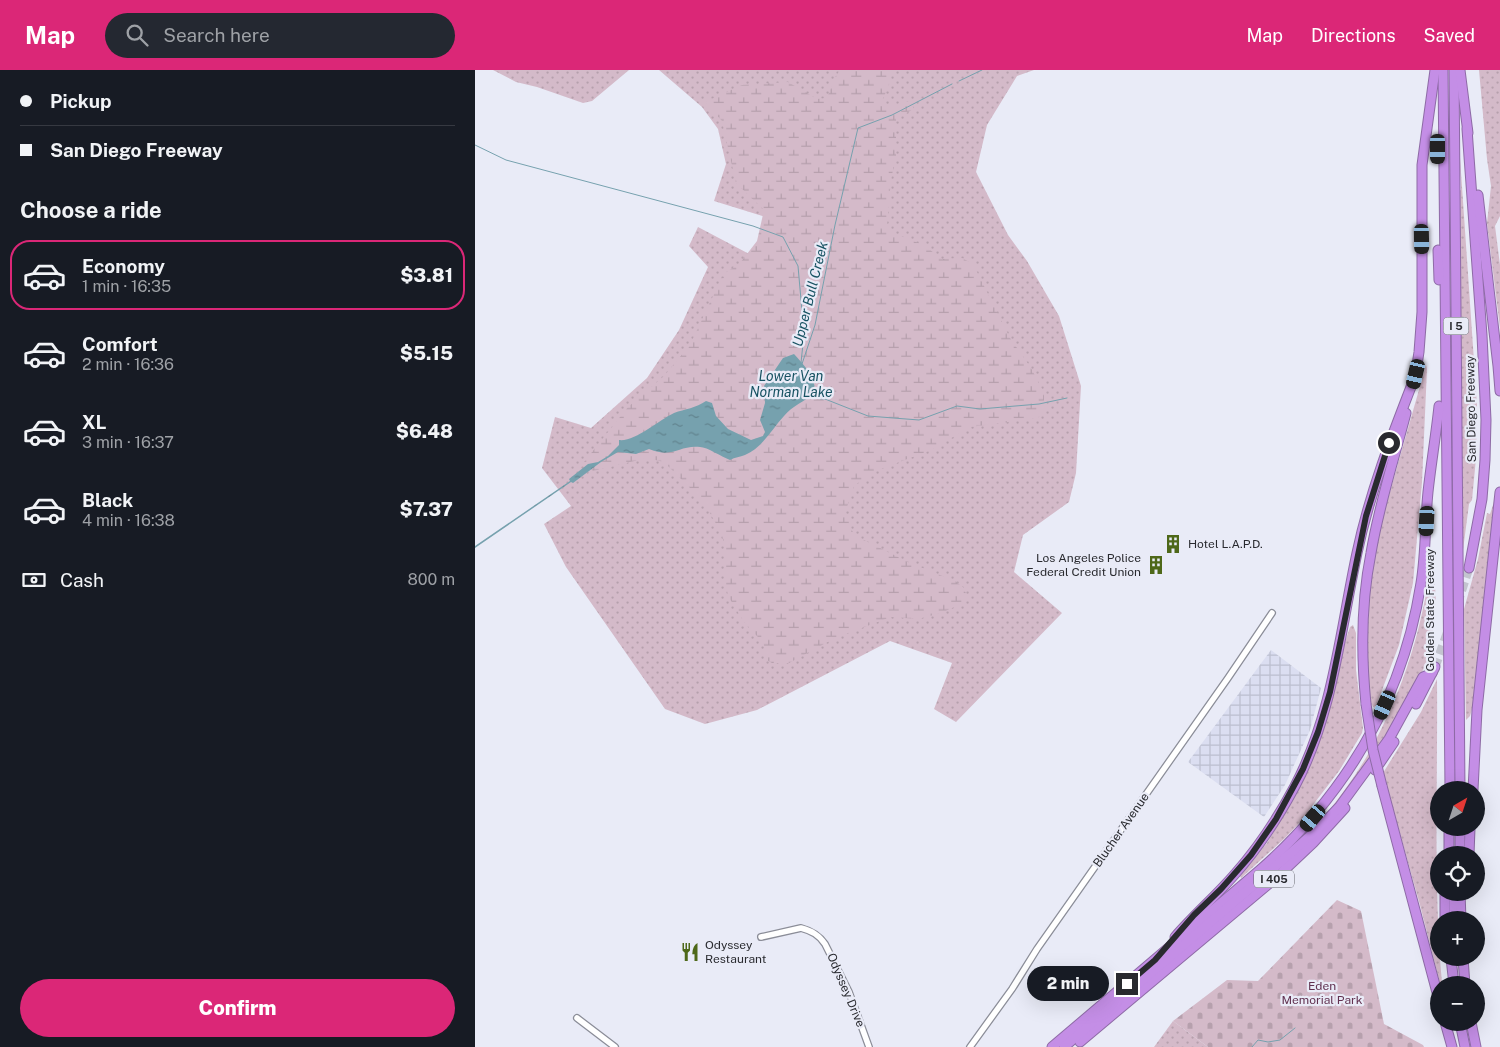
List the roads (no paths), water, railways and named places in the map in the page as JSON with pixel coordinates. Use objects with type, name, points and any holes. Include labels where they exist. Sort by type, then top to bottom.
[{"type":"highway","points":[[1432,976],[1373,750],[1362,668],[1362,644],[1365,588],[1369,562],[1381,506],[1416,374],[1422,312],[1422,165],[1436,70]]},
{"type":"highway","name":"Golden State Freeway","points":[[1436,70],[1444,781]]},
{"type":"highway","points":[[1443,70],[1449,781]]},
{"type":"highway","points":[[1446,70],[1451,571],[1458,582]]},
{"type":"highway","name":"I 5","points":[[1453,70],[1460,781]]},
{"type":"highway","points":[[1461,70],[1467,129],[1472,144],[1500,391]]},
{"type":"highway","name":"San Diego Freeway","points":[[1467,129],[1486,420],[1482,499],[1469,568]]},
{"type":"highway","points":[[1155,960],[1194,915],[1221,889],[1251,855],[1276,819],[1303,769],[1318,732],[1330,692],[1366,516],[1383,460],[1416,374]]},
{"type":"highway","points":[[1052,1047],[1266,865],[1306,826],[1341,782],[1376,724],[1399,670],[1417,608],[1424,560],[1428,493],[1439,406]]},
{"type":"highway","points":[[1474,781],[1478,700],[1500,492]]},
{"type":"highway","name":"I 405","points":[[1064,1047],[1268,874],[1319,828],[1340,806],[1365,773],[1389,739],[1423,676],[1433,670],[1407,721],[1384,757],[1355,796],[1328,827],[1277,876],[1074,1047]]},
{"type":"highway","points":[[1461,901],[1461,911]]},
{"type":"highway","points":[[1461,907],[1464,901]]},
{"type":"highway","points":[[1448,1031],[1452,1047]]},
{"type":"highway","points":[[1457,1031],[1460,1047]]},
{"type":"highway","points":[[1462,1031],[1465,1047]]},
{"type":"highway","points":[[1466,1031],[1469,1047]]},
{"type":"highway","points":[[1473,1031],[1476,1047]]},
{"type":"street","name":"Blucher Avenue","points":[[970,1047],[1272,613]]},
{"type":"street","name":"Odyssey Drive","points":[[761,937],[801,928],[820,937],[849,992],[869,1047]]},
{"type":"street","points":[[577,1018],[615,1047]]},
{"type":"water","name":"Lower Van Norman Lake","points":[[794,354],[814,382],[815,393],[787,412],[762,443],[751,452],[730,460],[700,447],[664,453],[649,449],[636,454],[618,452],[475,548],[475,546],[570,481],[569,479],[588,464],[598,462],[608,456],[619,445],[619,440],[632,438],[674,413],[706,401],[712,403],[716,416],[728,429],[751,440],[763,436],[765,432],[760,420],[765,403],[764,386],[783,358]]},
{"type":"waterway","name":"Upper Bull Creek","points":[[959,81],[982,70]]},
{"type":"waterway","name":"Upper Bull Creek","points":[[802,364],[815,325],[835,225],[858,128],[892,115],[952,84]]},
{"type":"waterway","points":[[475,145],[506,160],[753,226],[783,237],[798,266],[804,334],[801,363]]},
{"type":"waterway","points":[[810,398],[825,399],[868,416],[919,420],[957,406],[980,409],[1039,404],[1067,398]]},
{"type":"waterway","points":[[1252,1047],[1258,1040],[1268,1042],[1280,1040],[1295,1028]]},
{"type":"tunnel","points":[[1435,667],[1469,568]]},
{"type":"place","name":"Hotel L.A.P.D.","points":[[1173,544]]},
{"type":"place","name":"Los Angeles Police Federal Credit Union","points":[[1156,565]]},
{"type":"place","name":"Odyssey Restaurant","points":[[690,952]]},
{"type":"park label","name":"Eden Memorial Park","points":[[1322,993]]}]
